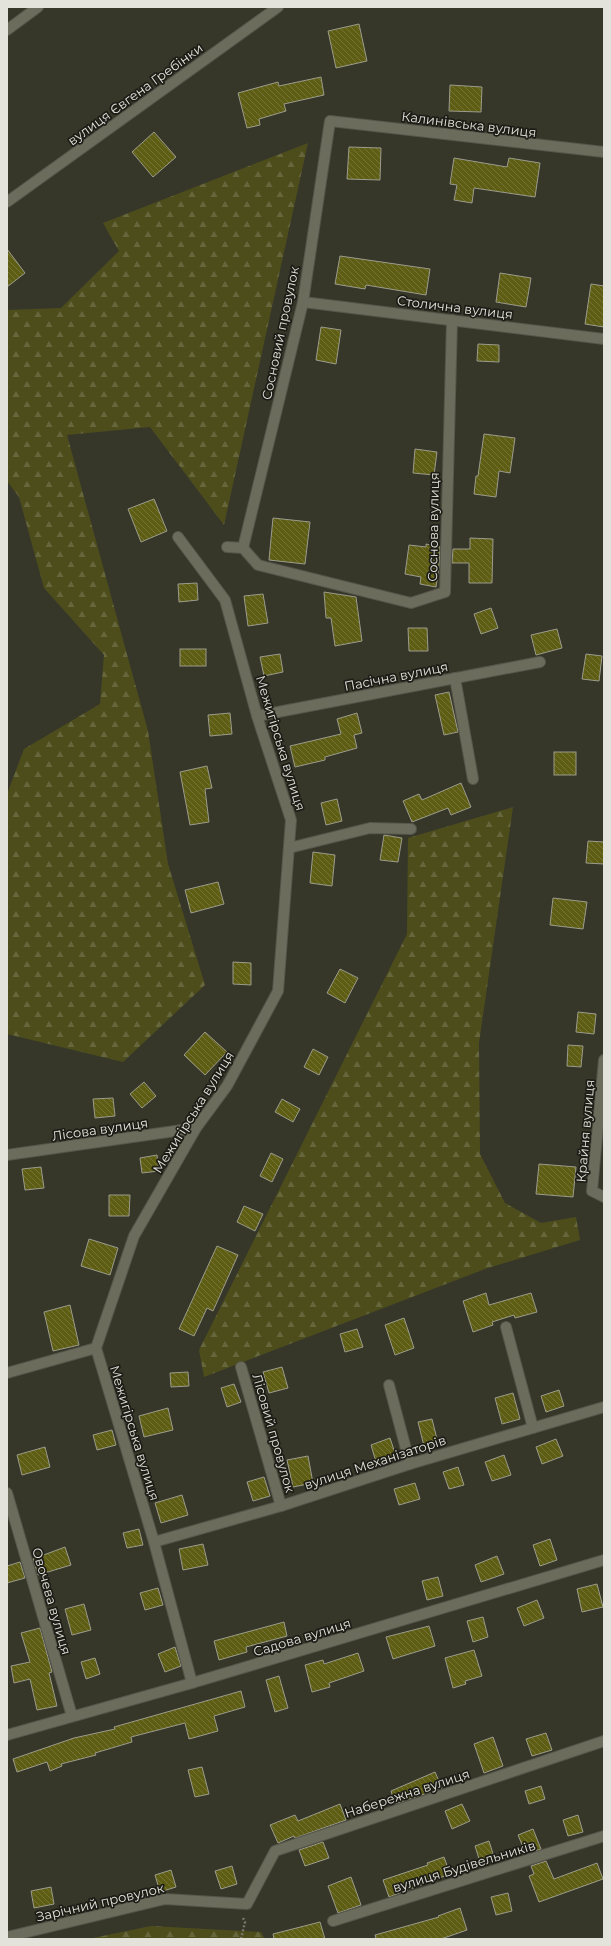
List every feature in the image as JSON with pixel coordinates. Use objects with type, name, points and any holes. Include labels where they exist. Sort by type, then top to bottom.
[{"type":"street","points":[[7,30],[38,7]]},
{"type":"street","name":"вулиця Євгена Гребінки","points":[[7,202],[278,7]]},
{"type":"street","name":"Калинівська вулиця","points":[[330,121],[604,152]]},
{"type":"street","name":"Сосновий провулок","points":[[243,548],[303,302],[330,121]]},
{"type":"street","name":"Столична вулиця","points":[[303,302],[604,338]]},
{"type":"street","name":"Соснова вулиця","points":[[243,548],[258,565],[411,603],[445,592],[452,320]]},
{"type":"street","name":"Межигірська вулиця","points":[[178,537],[225,600],[257,716],[291,820],[278,991],[227,1086],[196,1128],[134,1236],[96,1348],[154,1542],[192,1683]]},
{"type":"street","points":[[227,547],[243,548]]},
{"type":"street","name":"Пасічна вулиця","points":[[257,716],[540,662]]},
{"type":"street","points":[[455,678],[473,779]]},
{"type":"street","points":[[289,848],[370,828],[411,829]]},
{"type":"street","name":"Крайня вулиця","points":[[604,1060],[592,1191],[604,1198]]},
{"type":"street","name":"Лісова вулиця","points":[[7,1155],[196,1128]]},
{"type":"street","points":[[506,1327],[533,1428]]},
{"type":"street","points":[[7,1373],[96,1348]]},
{"type":"street","name":"Лісовий провулок","points":[[241,1367],[281,1506]]},
{"type":"street","points":[[389,1385],[410,1464]]},
{"type":"street","name":"вулиця Механізаторів","points":[[154,1542],[281,1506],[410,1464],[604,1408]]},
{"type":"street","name":"Овочева вулиця","points":[[7,1493],[72,1716]]},
{"type":"street","name":"Садова вулиця","points":[[7,1735],[192,1683],[604,1560]]},
{"type":"street","name":"Набережна вулиця","points":[[247,1904],[275,1851],[604,1741]]},
{"type":"street","name":"вулиця Будівельників","points":[[333,1921],[604,1836]]},
{"type":"street","name":"Зарічний провулок","points":[[7,1937],[165,1899],[247,1904]]},
{"type":"path","points":[[235,1904],[245,1922],[241,1939]]},
{"type":"green space","points":[[308,143],[224,525],[150,427],[67,435],[148,731],[168,864],[205,985],[123,1062],[7,1034],[7,794],[24,749],[100,704],[104,655],[44,588],[19,497],[7,481],[7,310],[61,308],[119,251],[103,223]]},
{"type":"green space","points":[[513,807],[479,1043],[480,1154],[505,1203],[541,1223],[576,1217],[580,1240],[485,1269],[204,1377],[199,1350],[407,934],[408,838]]},
{"type":"green space","points":[[151,1926],[261,1932],[265,1939],[88,1939]]},
{"type":"building","points":[[359,24],[367,61],[336,68],[328,31]]},
{"type":"building","points":[[321,77],[324,95],[284,104],[286,111],[259,119],[260,125],[247,128],[238,93],[278,82],[279,86]]},
{"type":"building","points":[[450,85],[482,87],[481,112],[449,111]]},
{"type":"building","points":[[154,132],[176,157],[153,177],[132,152]]},
{"type":"building","points":[[349,147],[381,148],[380,180],[347,179]]},
{"type":"building","points":[[454,158],[507,167],[509,158],[540,163],[535,197],[474,188],[472,203],[454,200],[457,185],[450,184]]},
{"type":"building","points":[[7,249],[25,273],[7,287]]},
{"type":"building","points":[[340,256],[430,269],[426,295],[366,285],[365,289],[335,284]]},
{"type":"building","points":[[500,273],[531,278],[526,307],[496,302]]},
{"type":"building","points":[[591,284],[604,286],[604,327],[585,324]]},
{"type":"building","points":[[321,327],[341,330],[336,364],[316,360]]},
{"type":"building","points":[[478,344],[499,345],[499,362],[477,361]]},
{"type":"building","points":[[484,434],[515,438],[510,473],[499,471],[496,497],[474,494]]},
{"type":"building","points":[[415,449],[437,452],[434,475],[413,473]]},
{"type":"building","points":[[154,499],[167,531],[141,542],[128,509]]},
{"type":"building","points":[[273,518],[310,522],[305,564],[269,560]]},
{"type":"building","points":[[470,538],[493,539],[492,583],[469,583],[469,563],[452,563],[453,549],[470,549]]},
{"type":"building","points":[[426,544],[440,547],[436,587],[420,584],[421,577],[405,574],[409,545],[426,547]]},
{"type":"building","points":[[197,583],[198,600],[179,602],[178,584]]},
{"type":"building","points":[[324,592],[356,597],[362,641],[335,646],[331,618],[326,618]]},
{"type":"building","points":[[263,594],[268,623],[248,626],[244,596]]},
{"type":"building","points":[[491,608],[498,628],[481,634],[474,614]]},
{"type":"building","points":[[408,628],[427,628],[428,651],[409,651]]},
{"type":"building","points":[[557,629],[562,648],[536,655],[531,635]]},
{"type":"building","points":[[180,649],[206,649],[206,666],[180,666]]},
{"type":"building","points":[[280,654],[283,672],[264,676],[260,657]]},
{"type":"building","points":[[586,654],[602,656],[599,681],[582,679]]},
{"type":"building","points":[[449,692],[458,732],[444,735],[435,695]]},
{"type":"building","points":[[230,713],[232,734],[210,736],[208,715]]},
{"type":"building","points":[[357,713],[362,733],[354,735],[357,748],[325,757],[325,760],[295,767],[290,746],[341,734],[337,719]]},
{"type":"building","points":[[554,752],[576,752],[576,775],[554,775]]},
{"type":"building","points":[[207,766],[212,788],[205,789],[209,822],[190,825],[180,772]]},
{"type":"building","points":[[461,783],[471,807],[451,815],[448,808],[412,822],[403,801],[419,794],[422,800]]},
{"type":"building","points":[[337,799],[342,821],[326,825],[321,803]]},
{"type":"building","points":[[384,835],[402,838],[398,862],[380,860]]},
{"type":"building","points":[[588,841],[604,842],[604,864],[586,863]]},
{"type":"building","points":[[313,852],[335,855],[332,886],[310,883]]},
{"type":"building","points":[[218,882],[224,904],[191,913],[185,890]]},
{"type":"building","points":[[553,898],[587,902],[583,929],[550,925]]},
{"type":"building","points":[[233,962],[251,963],[251,985],[233,984]]},
{"type":"building","points":[[340,969],[358,978],[345,1003],[327,993]]},
{"type":"building","points":[[578,1012],[596,1014],[594,1034],[576,1032]]},
{"type":"building","points":[[205,1032],[227,1052],[205,1075],[184,1055]]},
{"type":"building","points":[[568,1045],[583,1046],[581,1067],[567,1066]]},
{"type":"building","points":[[313,1049],[328,1057],[319,1075],[304,1067]]},
{"type":"building","points":[[144,1082],[156,1096],[142,1108],[130,1094]]},
{"type":"building","points":[[113,1098],[115,1116],[95,1118],[93,1099]]},
{"type":"building","points":[[282,1099],[300,1109],[293,1122],[275,1112]]},
{"type":"building","points":[[271,1153],[283,1159],[272,1182],[260,1176]]},
{"type":"building","points":[[157,1155],[159,1171],[142,1173],[140,1158]]},
{"type":"building","points":[[539,1164],[576,1167],[573,1197],[536,1194]]},
{"type":"building","points":[[41,1167],[44,1188],[25,1190],[22,1169]]},
{"type":"building","points":[[109,1195],[130,1195],[129,1216],[109,1216]]},
{"type":"building","points":[[244,1206],[263,1214],[255,1231],[237,1222]]},
{"type":"building","points":[[89,1239],[118,1248],[110,1275],[81,1266]]},
{"type":"building","points":[[217,1246],[238,1255],[213,1311],[207,1308],[194,1336],[179,1329]]},
{"type":"building","points":[[486,1293],[489,1305],[531,1293],[537,1312],[515,1318],[514,1315],[492,1322],[493,1325],[473,1332],[463,1301]]},
{"type":"building","points":[[70,1305],[79,1345],[53,1351],[44,1312]]},
{"type":"building","points":[[404,1318],[414,1348],[395,1355],[385,1325]]},
{"type":"building","points":[[357,1329],[363,1347],[345,1352],[340,1334]]},
{"type":"building","points":[[282,1367],[288,1388],[269,1393],[263,1372]]},
{"type":"building","points":[[188,1372],[189,1386],[171,1387],[170,1373]]},
{"type":"building","points":[[234,1384],[241,1402],[227,1407],[221,1388]]},
{"type":"building","points":[[559,1390],[564,1406],[546,1412],[541,1396]]},
{"type":"building","points":[[513,1393],[520,1419],[502,1424],[495,1398]]},
{"type":"building","points":[[168,1408],[173,1430],[144,1437],[139,1416]]},
{"type":"building","points":[[432,1419],[438,1443],[424,1446],[418,1422]]},
{"type":"building","points":[[112,1430],[116,1445],[97,1450],[93,1435]]},
{"type":"building","points":[[390,1438],[396,1456],[376,1462],[371,1445]]},
{"type":"building","points":[[556,1439],[563,1456],[542,1464],[536,1447]]},
{"type":"building","points":[[45,1447],[50,1467],[22,1475],[17,1455]]},
{"type":"building","points":[[504,1455],[511,1475],[492,1481],[485,1462]]},
{"type":"building","points":[[308,1456],[313,1483],[293,1487],[287,1460]]},
{"type":"building","points":[[458,1467],[464,1485],[449,1489],[443,1472]]},
{"type":"building","points":[[264,1477],[270,1496],[253,1501],[247,1482]]},
{"type":"building","points":[[415,1483],[420,1499],[399,1505],[394,1489]]},
{"type":"building","points":[[182,1495],[188,1515],[161,1523],[155,1503]]},
{"type":"building","points":[[139,1529],[143,1545],[127,1548],[123,1533]]},
{"type":"building","points":[[550,1539],[557,1560],[540,1566],[533,1545]]},
{"type":"building","points":[[203,1544],[208,1565],[183,1570],[179,1549]]},
{"type":"building","points":[[65,1547],[71,1565],[38,1575],[33,1559]]},
{"type":"building","points":[[497,1556],[504,1574],[481,1582],[475,1565]]},
{"type":"building","points":[[20,1562],[25,1578],[7,1583],[7,1566]]},
{"type":"building","points":[[438,1577],[443,1596],[427,1600],[422,1581]]},
{"type":"building","points":[[597,1584],[603,1607],[582,1612],[577,1589]]},
{"type":"building","points":[[158,1588],[163,1605],[145,1610],[140,1593]]},
{"type":"building","points":[[537,1600],[544,1618],[524,1626],[517,1608]]},
{"type":"building","points":[[84,1604],[91,1630],[72,1635],[65,1609]]},
{"type":"building","points":[[483,1617],[488,1637],[473,1642],[467,1621]]},
{"type":"building","points":[[284,1622],[287,1636],[246,1647],[247,1652],[219,1660],[214,1641]]},
{"type":"building","points":[[429,1626],[435,1646],[393,1659],[386,1637]]},
{"type":"building","points":[[40,1628],[52,1672],[49,1673],[57,1706],[37,1710],[30,1679],[14,1683],[11,1666],[30,1662],[21,1633]]},
{"type":"building","points":[[175,1647],[181,1666],[165,1672],[158,1654]]},
{"type":"building","points":[[474,1650],[482,1676],[465,1681],[466,1684],[453,1688],[445,1658]]},
{"type":"building","points":[[358,1653],[364,1671],[329,1683],[330,1687],[312,1692],[305,1665],[323,1660],[324,1664]]},
{"type":"building","points":[[95,1658],[100,1674],[86,1679],[81,1662]]},
{"type":"building","points":[[279,1676],[288,1708],[275,1712],[266,1680]]},
{"type":"building","points":[[241,1691],[245,1707],[214,1716],[218,1731],[189,1739],[185,1723],[131,1737],[132,1742],[95,1753],[96,1755],[61,1764],[62,1766],[50,1771],[47,1762],[17,1772],[13,1759],[74,1738],[115,1729],[114,1727]]},
{"type":"building","points":[[546,1733],[552,1750],[532,1756],[526,1739]]},
{"type":"building","points":[[493,1737],[503,1766],[484,1773],[474,1744]]},
{"type":"building","points":[[202,1767],[209,1794],[195,1797],[188,1770]]},
{"type":"building","points":[[435,1772],[442,1788],[395,1804],[391,1791]]},
{"type":"building","points":[[541,1786],[545,1799],[529,1804],[525,1791]]},
{"type":"building","points":[[340,1804],[346,1820],[295,1838],[294,1836],[278,1843],[270,1825],[295,1815],[298,1821]]},
{"type":"building","points":[[462,1804],[470,1821],[452,1829],[445,1811]]},
{"type":"building","points":[[578,1815],[583,1832],[568,1836],[563,1820]]},
{"type":"building","points":[[533,1829],[541,1849],[526,1854],[518,1835]]},
{"type":"building","points":[[489,1841],[495,1860],[481,1865],[475,1846]]},
{"type":"building","points":[[323,1842],[329,1858],[305,1866],[299,1850]]},
{"type":"building","points":[[444,1857],[450,1874],[389,1897],[383,1880],[428,1865],[427,1863]]},
{"type":"building","points":[[546,1861],[554,1879],[597,1863],[603,1879],[539,1902],[529,1876],[534,1874],[531,1866]]},
{"type":"building","points":[[232,1866],[237,1884],[221,1889],[215,1871]]},
{"type":"building","points":[[171,1870],[176,1887],[160,1892],[155,1875]]},
{"type":"building","points":[[351,1877],[361,1905],[338,1913],[328,1886]]},
{"type":"building","points":[[51,1887],[54,1904],[34,1908],[31,1891]]},
{"type":"building","points":[[508,1893],[512,1911],[496,1915],[491,1897]]},
{"type":"building","points":[[460,1908],[467,1930],[441,1939],[376,1939],[375,1935],[439,1917],[438,1916]]},
{"type":"building","points":[[320,1922],[325,1939],[274,1939],[273,1934]]}]
